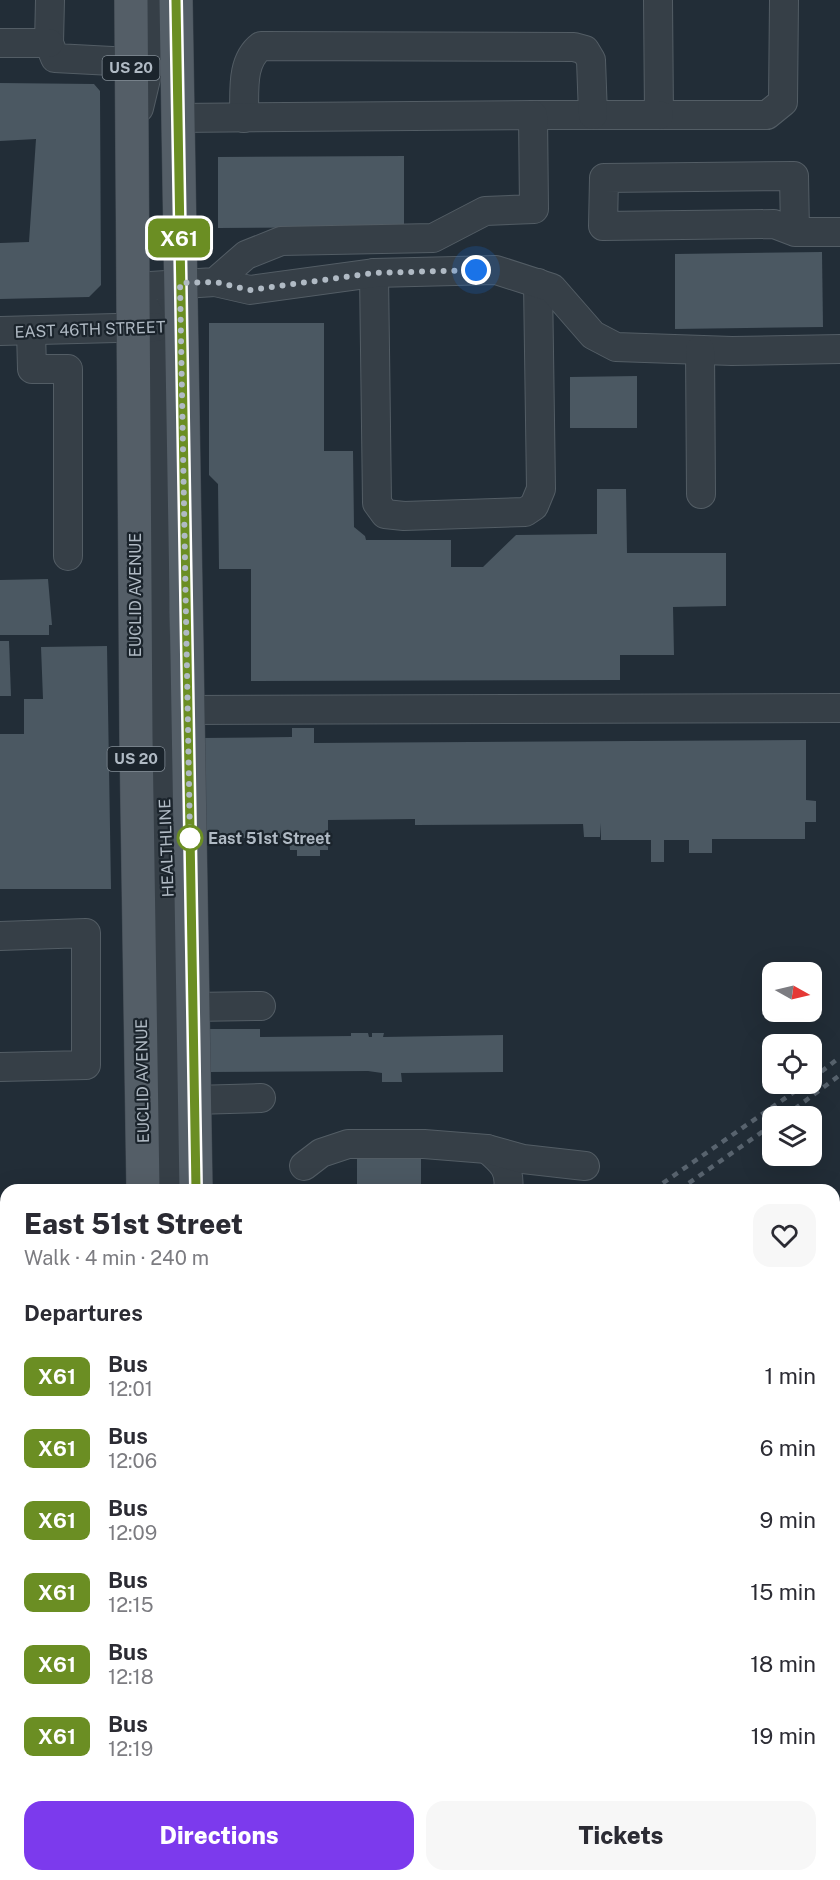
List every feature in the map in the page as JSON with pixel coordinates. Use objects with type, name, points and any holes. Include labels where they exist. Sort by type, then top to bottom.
[{"type":"main road","name":"EUCLID AVENUE","points":[[131,0],[134,287],[157,327],[187,710],[196,1184]]},
{"type":"main road","name":"EUCLID AVENUE","points":[[143,1184],[136,737],[157,327],[180,283],[176,0]]},
{"type":"street","points":[[50,0],[49,43],[55,58],[131,62]]},
{"type":"street","points":[[132,135],[150,62],[149,0]]},
{"type":"street","points":[[658,0],[659,115]]},
{"type":"street","points":[[177,118],[767,115],[776,111],[783,102],[784,0]]},
{"type":"street","points":[[0,43],[49,43]]},
{"type":"street","points":[[244,118],[245,71],[251,54],[261,46],[574,47],[585,50],[591,60],[593,115]]},
{"type":"street","points":[[215,282],[246,255],[281,241],[433,238],[485,211],[534,208],[533,115]]},
{"type":"street","points":[[795,232],[794,176],[604,178],[603,226],[774,224],[795,232],[840,232]]},
{"type":"street","points":[[134,287],[215,282],[250,290],[374,273],[496,270],[552,288],[593,335],[616,347],[700,350],[840,349]]},
{"type":"street","points":[[374,273],[377,503],[385,514],[404,516],[525,512],[534,506],[541,489],[538,283]]},
{"type":"street","name":"EAST 46TH STREET","points":[[0,332],[157,327]]},
{"type":"street","name":"HEALTHLINE","points":[[157,327],[155,612],[170,985],[170,1184]]},
{"type":"street","points":[[31,331],[32,369],[68,369],[68,556]]},
{"type":"street","points":[[700,350],[701,494]]},
{"type":"street","points":[[187,710],[840,708]]},
{"type":"street","points":[[0,936],[86,933],[86,1065],[0,1067]]},
{"type":"street","points":[[192,1007],[261,1006]]},
{"type":"street","points":[[194,1100],[261,1098]]},
{"type":"street","points":[[304,1166],[321,1154],[348,1144],[424,1144],[487,1149],[523,1159],[585,1166]]},
{"type":"street","points":[[487,1149],[508,1169],[509,1184]]},
{"type":"building","points":[[0,83],[94,84],[100,91],[101,285],[89,297],[0,299],[0,243],[29,242],[36,139],[0,141]]},
{"type":"building","points":[[404,156],[404,227],[218,228],[218,157]]},
{"type":"building","points":[[822,252],[823,327],[675,329],[675,254]]},
{"type":"building","points":[[209,323],[324,323],[324,451],[353,451],[354,527],[365,536],[366,540],[451,540],[451,567],[483,567],[516,535],[597,534],[597,489],[626,489],[627,553],[726,553],[726,606],[673,607],[674,655],[620,655],[620,680],[251,681],[251,569],[219,569],[218,484],[209,475]]},
{"type":"building","points":[[637,376],[637,428],[570,428],[570,377]]},
{"type":"building","points":[[48,579],[52,625],[49,625],[49,635],[0,635],[0,580]]},
{"type":"building","points":[[0,641],[9,641],[11,696],[0,696]]},
{"type":"building","points":[[107,646],[111,889],[0,889],[0,734],[24,734],[24,699],[43,699],[41,647]]},
{"type":"building","points":[[292,728],[314,728],[314,743],[806,740],[806,800],[816,801],[816,822],[805,822],[805,839],[712,839],[712,853],[689,853],[689,840],[664,840],[664,862],[651,862],[651,840],[601,840],[601,823],[600,837],[584,837],[583,824],[415,825],[415,819],[328,820],[328,850],[320,850],[320,856],[297,856],[297,850],[290,850],[289,838],[203,838],[202,738],[292,737]]},
{"type":"building","points":[[206,1029],[260,1029],[260,1037],[351,1036],[351,1033],[368,1033],[369,1037],[372,1037],[372,1033],[384,1033],[383,1037],[503,1035],[503,1072],[401,1073],[402,1082],[382,1082],[382,1073],[368,1071],[206,1072]]},
{"type":"building","points":[[357,1158],[421,1158],[421,1184],[357,1184]]},
{"type":"railway","points":[[822,1071],[840,1057]]},
{"type":"railway","points":[[798,1106],[840,1075]]},
{"type":"railway","points":[[662,1184],[791,1094]]},
{"type":"railway","points":[[688,1184],[762,1132]]},
{"type":"bus line","name":"X61","points":[[176,0],[196,1184]]},
{"type":"place","name":"East 51st Street","points":[[190,838]]},
{"type":"route","points":[[190,838],[180,283],[215,282],[250,290],[374,273],[476,270]]}]
